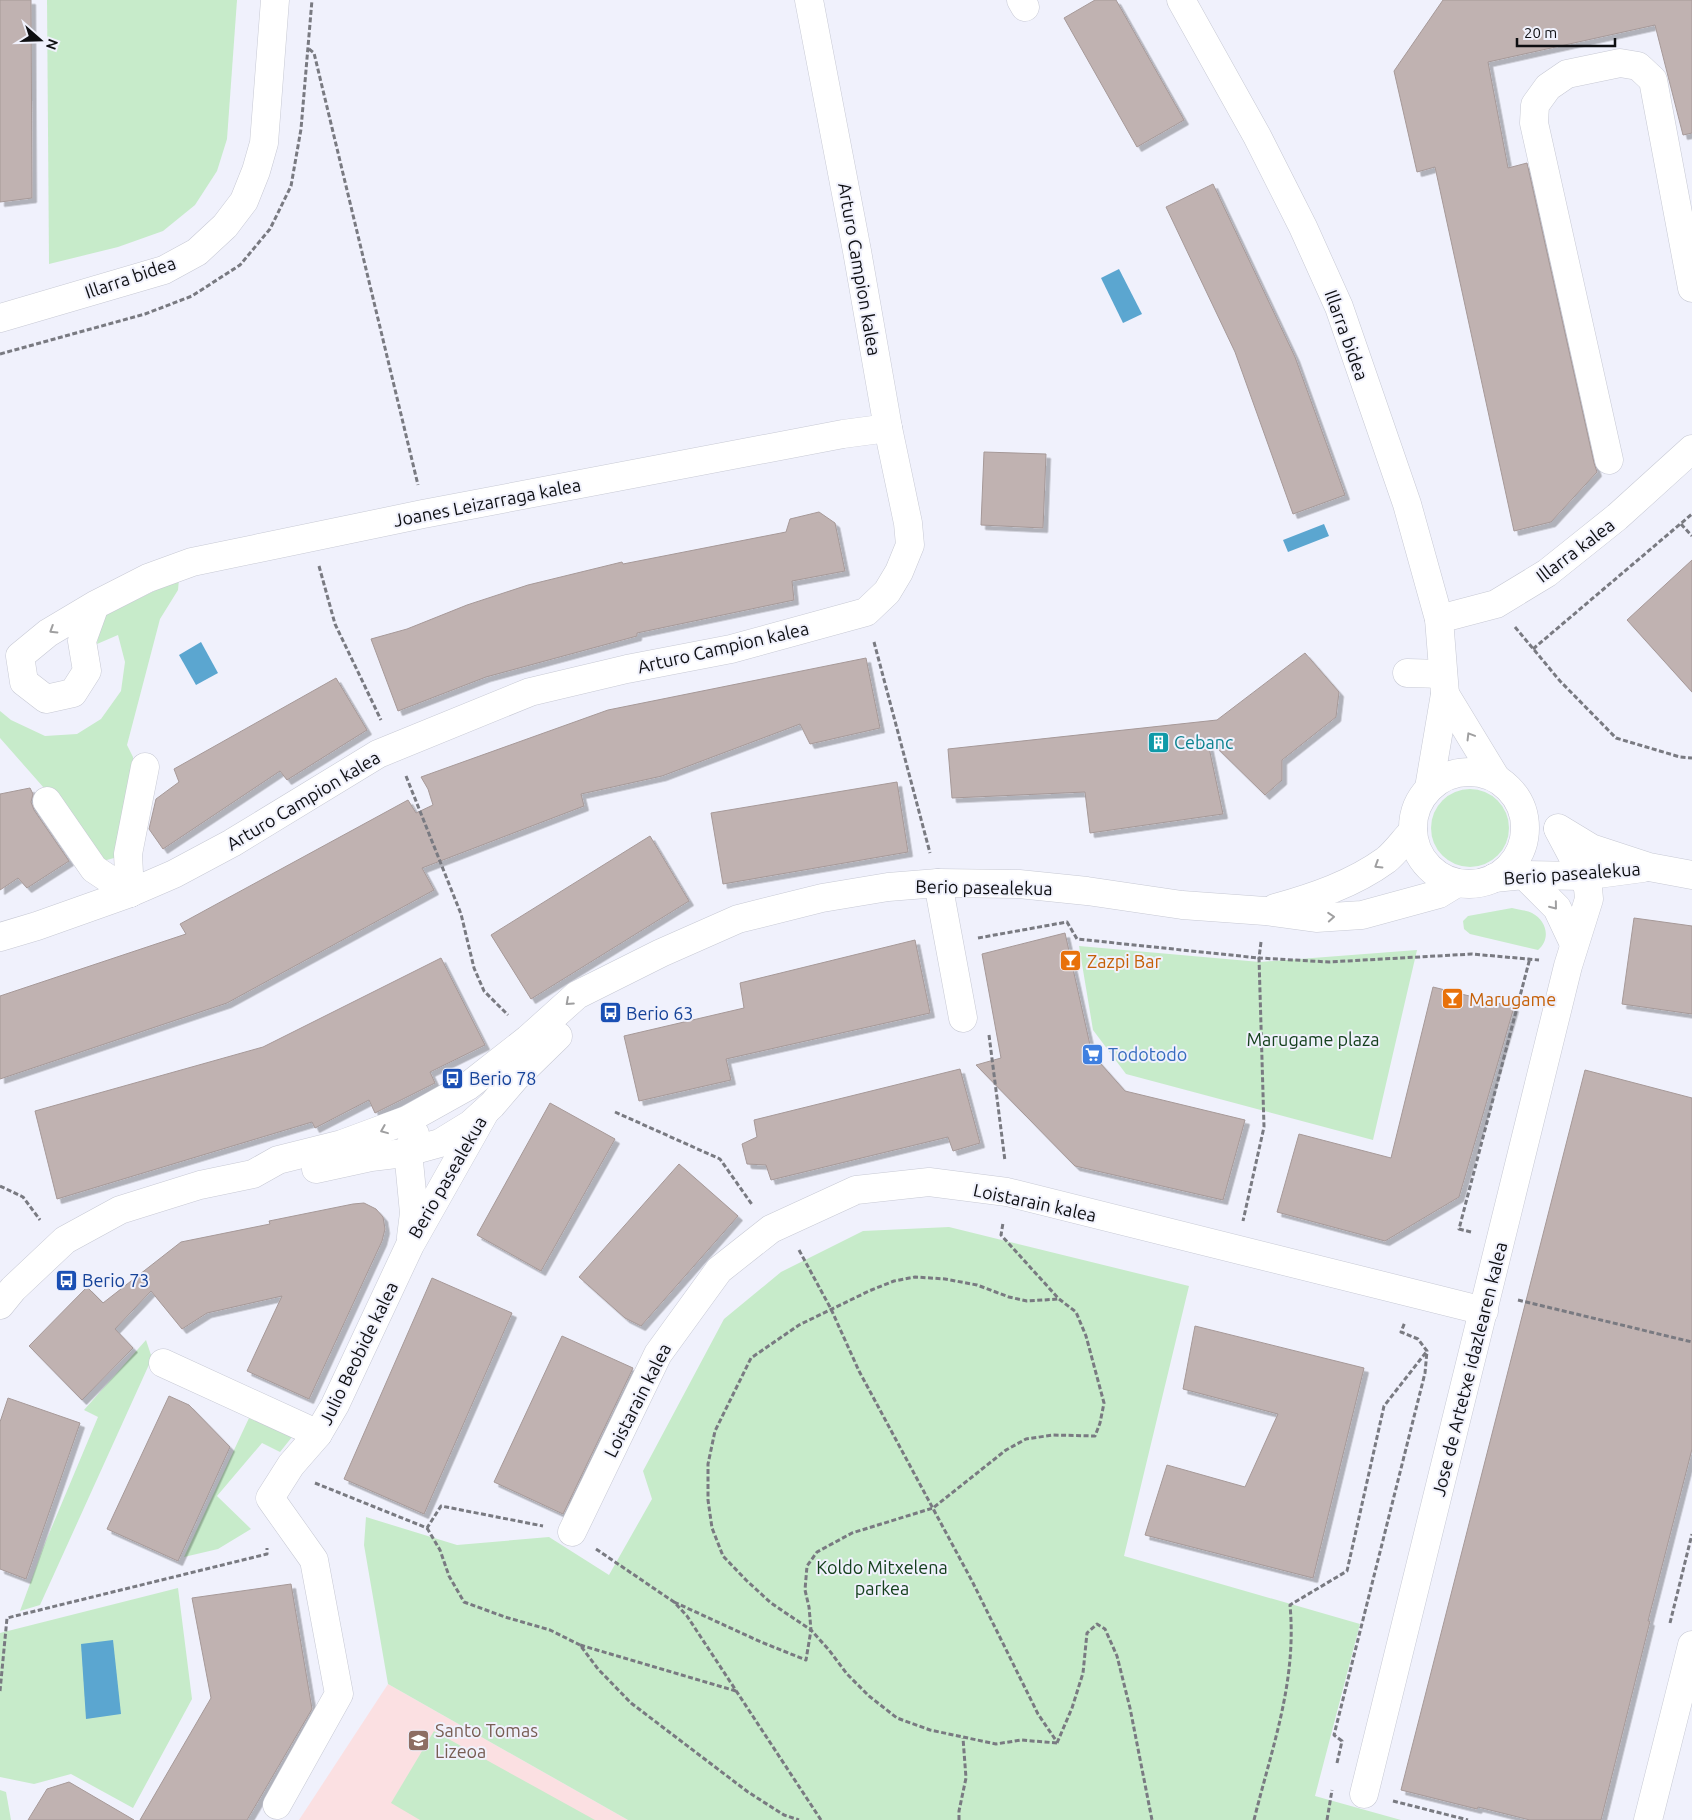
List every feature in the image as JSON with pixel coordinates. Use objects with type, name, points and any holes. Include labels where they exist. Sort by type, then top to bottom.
[{"type":"street","name":"Illarra bidea","points":[[0,318],[164,270],[197,252],[225,226],[244,201],[256,171],[264,143],[275,0]]},
{"type":"street","name":"Arturo Campion kalea","points":[[0,937],[130,893],[174,874],[232,843],[378,754],[530,692],[627,669],[731,648],[866,612],[887,592],[900,572],[910,544],[908,523],[888,428],[858,251],[809,0]]},
{"type":"street","name":"Illarra bidea","points":[[1182,0],[1257,136],[1303,227],[1339,307],[1407,504],[1439,619],[1444,684],[1430,788]]},
{"type":"street","points":[[1609,460],[1534,123],[1536,105],[1548,87],[1567,74],[1620,64],[1638,66],[1654,80],[1692,288]]},
{"type":"street","name":"Joanes Leizarraga kalea","points":[[95,605],[148,578],[192,562],[843,434],[888,428]]},
{"type":"street","name":"Illarra kalea","points":[[1439,619],[1496,604],[1547,573],[1617,517],[1692,449]]},
{"type":"street","points":[[1408,673],[1444,684]]},
{"type":"street","name":"Illarra bidea","points":[[1444,684],[1496,778]]},
{"type":"street","points":[[130,893],[128,854],[145,767]]},
{"type":"street","points":[[1461,772],[1479,772],[1496,778],[1509,788],[1519,801],[1524,818],[1525,836],[1519,853],[1509,868],[1494,878],[1476,884],[1457,883],[1441,876],[1426,865],[1417,849],[1413,831],[1414,816],[1420,801],[1430,788],[1444,777],[1461,772]]},
{"type":"street","points":[[47,801],[94,868],[130,893]]},
{"type":"street","name":"Berio pasealekua","points":[[1519,801],[1558,829],[1590,848],[1649,867],[1692,875]]},
{"type":"street","name":"Jose de Artetxe idazlearen kalea","points":[[1364,1794],[1574,944],[1589,900],[1588,888],[1583,876],[1558,829]]},
{"type":"street","name":"Berio pasealekua","points":[[1265,911],[1313,898],[1353,880],[1387,859],[1413,831]]},
{"type":"street","name":"Berio pasealekua","points":[[1494,878],[1524,875],[1583,876],[1649,867]]},
{"type":"street","points":[[1524,875],[1557,908],[1574,944]]},
{"type":"street","points":[[938,883],[963,1018]]},
{"type":"street","name":"Berio pasealekua","points":[[0,1305],[13,1289],[65,1240],[120,1210],[200,1185],[253,1174],[278,1160],[313,1153],[371,1135],[407,1120],[468,1086],[528,1039],[577,995],[660,953],[738,919],[822,898],[888,887],[938,883],[1019,884],[1316,918],[1362,915],[1439,894],[1457,883]]},
{"type":"street","name":"Berio pasealekua","points":[[253,1174],[279,1178],[440,1143],[471,1124],[544,1048],[582,1014],[612,992],[627,971]]},
{"type":"street","name":"Berio pasealekua","points":[[410,1246],[414,1213],[408,1151],[410,1142],[428,1109]]},
{"type":"street","name":"Berio pasealekua","points":[[410,1246],[484,1112]]},
{"type":"street","name":"Loistarain kalea","points":[[572,1532],[658,1354],[719,1270],[771,1229],[856,1190],[929,1182],[1007,1192],[1484,1311]]},
{"type":"street","name":"Julio Beobide kalea","points":[[270,1498],[290,1465],[318,1434],[335,1405],[410,1246]]},
{"type":"street","points":[[163,1363],[318,1434]]},
{"type":"street","points":[[270,1498],[314,1560],[339,1694],[277,1805]]},
{"type":"street","points":[[1648,1820],[1692,1645]]},
{"type":"path","points":[[309,48],[314,53],[420,494]]},
{"type":"path","points":[[1533,649],[1692,514]]},
{"type":"path","points":[[1681,524],[1692,536]]},
{"type":"path","points":[[312,537],[335,624],[395,748],[461,914],[474,968],[484,991],[512,1020]]},
{"type":"path","points":[[1496,604],[1560,681],[1616,738],[1680,757],[1692,758]]},
{"type":"path","points":[[866,612],[938,883]]},
{"type":"path","points":[[1242,1223],[1264,1127],[1259,958],[1265,911]]},
{"type":"path","points":[[975,939],[1067,922],[1077,939],[1259,958],[1329,962],[1472,954],[1530,958],[1460,1229],[1476,1234]]},
{"type":"path","points":[[989,1030],[1005,1166]]},
{"type":"path","points":[[615,1112],[720,1158],[756,1210]]},
{"type":"path","points":[[0,1186],[23,1197],[42,1223]]},
{"type":"path","points":[[427,1528],[441,1506],[572,1532],[674,1602],[761,1642],[806,1660],[811,1630],[805,1590],[808,1566],[817,1552],[852,1533],[933,1508],[1006,1450],[1026,1439],[1053,1435],[1095,1436],[1104,1403],[1086,1336],[1076,1312],[1059,1299],[1001,1235],[1005,1217]]},
{"type":"path","points":[[795,1248],[801,1251],[831,1309],[859,1371],[972,1581],[1038,1714],[1057,1743]]},
{"type":"path","points":[[1057,1743],[1021,1740],[996,1744],[930,1730],[897,1718],[869,1696],[847,1674],[811,1630],[772,1603],[723,1556],[712,1528],[708,1500],[708,1464],[715,1431],[750,1358],[799,1325],[831,1309],[894,1281],[915,1277],[946,1279],[977,1285],[1009,1297],[1027,1301],[1059,1299]]},
{"type":"path","points":[[1517,1300],[1692,1342]]},
{"type":"path","points":[[1336,1768],[1342,1741],[1334,1735],[1425,1373],[1427,1351],[1418,1339],[1401,1332],[1406,1317]]},
{"type":"path","points":[[1254,1820],[1284,1705],[1291,1654],[1290,1605],[1347,1571],[1384,1406],[1427,1351]]},
{"type":"path","points":[[290,1465],[317,1485],[427,1528],[440,1550],[449,1576],[464,1602],[505,1617],[550,1630],[580,1645],[737,1692]]},
{"type":"path","points":[[0,1692],[6,1618],[268,1554],[270,1498]]},
{"type":"path","points":[[674,1602],[687,1616],[821,1820]]},
{"type":"path","points":[[1057,1743],[1084,1673],[1087,1633],[1097,1624],[1105,1629],[1117,1656],[1130,1708],[1152,1820]]},
{"type":"path","points":[[580,1645],[598,1669],[631,1703],[748,1792],[784,1815],[799,1820]]},
{"type":"path","points":[[959,1820],[959,1810],[966,1778],[963,1738]]},
{"type":"path","points":[[1396,1802],[1468,1820]]},
{"type":"shaded area","name":"Santo Tomas Lizeoa","points":[[388,1684],[628,1820],[299,1820]]},
{"type":"green space","points":[[47,0],[237,0],[227,139],[217,171],[195,205],[163,231],[118,247],[49,264]]},
{"type":"green space","points":[[179,579],[178,590],[160,619],[127,745],[133,757],[133,797],[120,851],[114,858],[103,861],[59,805],[0,738],[0,711],[11,720],[45,736],[77,734],[101,719],[121,691],[125,662],[118,635],[97,644],[99,626],[107,614]]},
{"type":"green space","points":[[1462,789],[1478,789],[1492,795],[1503,806],[1509,820],[1509,836],[1503,850],[1492,861],[1478,867],[1462,867],[1448,861],[1437,850],[1431,836],[1431,820],[1437,806],[1448,795]]},
{"type":"green space","points":[[1512,908],[1530,912],[1537,916],[1544,925],[1545,941],[1538,950],[1470,934],[1464,929],[1463,921],[1468,916]]},
{"type":"green space","name":"Marugame plaza","points":[[1079,946],[1260,962],[1417,950],[1373,1140],[1126,1074],[1093,1030]]},
{"type":"green space","name":"Koldo Mitxelena parkea","points":[[949,1227],[1189,1286],[1124,1556],[1360,1624],[1315,1796],[1401,1820],[628,1820],[388,1684],[364,1545],[366,1517],[457,1545],[549,1537],[609,1575],[652,1499],[643,1471],[724,1319],[781,1272],[863,1231]]},
{"type":"green space","points":[[146,1340],[152,1358],[40,1605],[20,1611],[43,1548],[98,1417],[84,1410]]},
{"type":"green space","points":[[249,1418],[292,1437],[280,1452],[262,1443],[217,1496],[251,1529],[218,1549],[184,1557]]},
{"type":"green space","points":[[178,1588],[192,1699],[133,1808],[71,1774],[34,1784],[0,1777],[0,1633]]},
{"type":"green space","points":[[434,1731],[595,1820],[420,1820],[391,1803]]},
{"type":"green space","points":[[0,1790],[6,1792],[11,1820],[0,1820]]},
{"type":"water","points":[[1119,269],[1142,314],[1123,323],[1101,278]]},
{"type":"water","points":[[1324,524],[1329,536],[1288,552],[1283,540]]},
{"type":"water","points":[[201,642],[218,673],[196,685],[179,655]]},
{"type":"water","points":[[113,1640],[121,1714],[86,1719],[81,1644]]},
{"type":"building","points":[[0,0],[31,0],[32,198],[0,202]]},
{"type":"building","points":[[1095,0],[1116,0],[1184,120],[1137,147],[1064,18]]},
{"type":"building","points":[[1443,0],[1692,0],[1692,133],[1683,135],[1655,25],[1488,62],[1508,168],[1527,163],[1597,472],[1551,522],[1514,531],[1435,167],[1417,172],[1394,71]]},
{"type":"building","points":[[1213,184],[1295,357],[1345,495],[1293,514],[1235,352],[1166,207]]},
{"type":"building","points":[[984,452],[1046,454],[1043,528],[981,525]]},
{"type":"building","points":[[819,512],[835,523],[845,571],[792,581],[794,600],[637,633],[637,636],[486,677],[398,711],[371,639],[407,629],[467,605],[528,585],[622,562],[623,564],[786,532],[790,519]]},
{"type":"building","points":[[1692,560],[1692,692],[1627,620]]},
{"type":"building","name":"Cebanc","points":[[1305,653],[1339,692],[1336,717],[1282,760],[1282,780],[1265,795],[1207,738],[1223,814],[1090,833],[1085,792],[952,798],[948,749],[1217,720]]},
{"type":"building","points":[[866,658],[880,728],[810,744],[800,724],[662,776],[581,794],[584,806],[422,868],[434,890],[227,1003],[0,1079],[0,996],[186,934],[180,924],[408,800],[416,813],[433,805],[428,789],[421,777],[608,710]]},
{"type":"building","points":[[336,678],[367,730],[287,780],[280,771],[163,849],[149,829],[156,799],[179,782],[174,769]]},
{"type":"building","points":[[897,782],[908,852],[723,884],[711,813]]},
{"type":"building","points":[[30,788],[33,794],[31,802],[34,810],[69,861],[27,888],[18,878],[0,890],[0,794]]},
{"type":"building","points":[[650,836],[689,901],[531,999],[491,935]]},
{"type":"building","points":[[1634,918],[1692,926],[1692,1014],[1622,1004]]},
{"type":"building","points":[[1065,933],[1092,1054],[1125,1091],[1245,1120],[1223,1200],[1075,1166],[976,1065],[1001,1058],[982,954]]},
{"type":"building","points":[[915,940],[930,1013],[726,1059],[731,1080],[639,1101],[624,1036],[744,1008],[740,983]]},
{"type":"building","points":[[441,958],[485,1045],[430,1072],[435,1083],[375,1113],[369,1100],[315,1128],[312,1122],[57,1199],[35,1111],[263,1047]]},
{"type":"building","points":[[1433,987],[1514,1007],[1459,1197],[1385,1241],[1277,1212],[1299,1134],[1391,1158]]},
{"type":"building","points":[[960,1069],[980,1143],[953,1151],[948,1137],[771,1180],[766,1165],[747,1164],[742,1144],[757,1137],[754,1120]]},
{"type":"building","points":[[1585,1070],[1692,1098],[1692,1449],[1648,1621],[1650,1621],[1601,1820],[1530,1820],[1401,1790]]},
{"type":"building","points":[[550,1103],[615,1139],[541,1271],[477,1235]]},
{"type":"building","points":[[679,1164],[738,1216],[641,1326],[625,1318],[579,1277]]},
{"type":"building","points":[[364,1203],[376,1209],[383,1217],[385,1229],[382,1241],[309,1399],[247,1371],[282,1296],[207,1313],[182,1329],[151,1291],[115,1329],[133,1348],[82,1400],[29,1346],[87,1287],[103,1303],[181,1242],[270,1224],[269,1221]]},
{"type":"building","points":[[432,1278],[512,1313],[424,1514],[344,1479]]},
{"type":"building","points":[[1195,1326],[1364,1368],[1313,1578],[1145,1535],[1167,1465],[1245,1487],[1278,1414],[1183,1389]]},
{"type":"building","points":[[562,1336],[633,1368],[563,1514],[494,1482]]},
{"type":"building","points":[[169,1396],[189,1405],[230,1447],[178,1561],[107,1529]]},
{"type":"building","points":[[8,1398],[80,1423],[26,1579],[0,1569],[0,1422]]},
{"type":"building","points":[[291,1584],[312,1709],[247,1820],[140,1820],[211,1698],[192,1598]]},
{"type":"building","points":[[69,1782],[134,1820],[28,1820],[47,1789]]},
{"type":"place","name":"Cebanc","points":[[1158,742]]},
{"type":"place","name":"Zazpi Bar","points":[[1071,961]]},
{"type":"place","name":"Marugame","points":[[1453,999]]},
{"type":"place","name":"Berio 63","points":[[610,1013]]},
{"type":"place","name":"Todotodo","points":[[1092,1054]]},
{"type":"place","name":"Berio 78","points":[[453,1078]]},
{"type":"place","name":"Berio 73","points":[[66,1280]]},
{"type":"place","name":"Santo Tomas Lizeoa","points":[[419,1740]]}]
